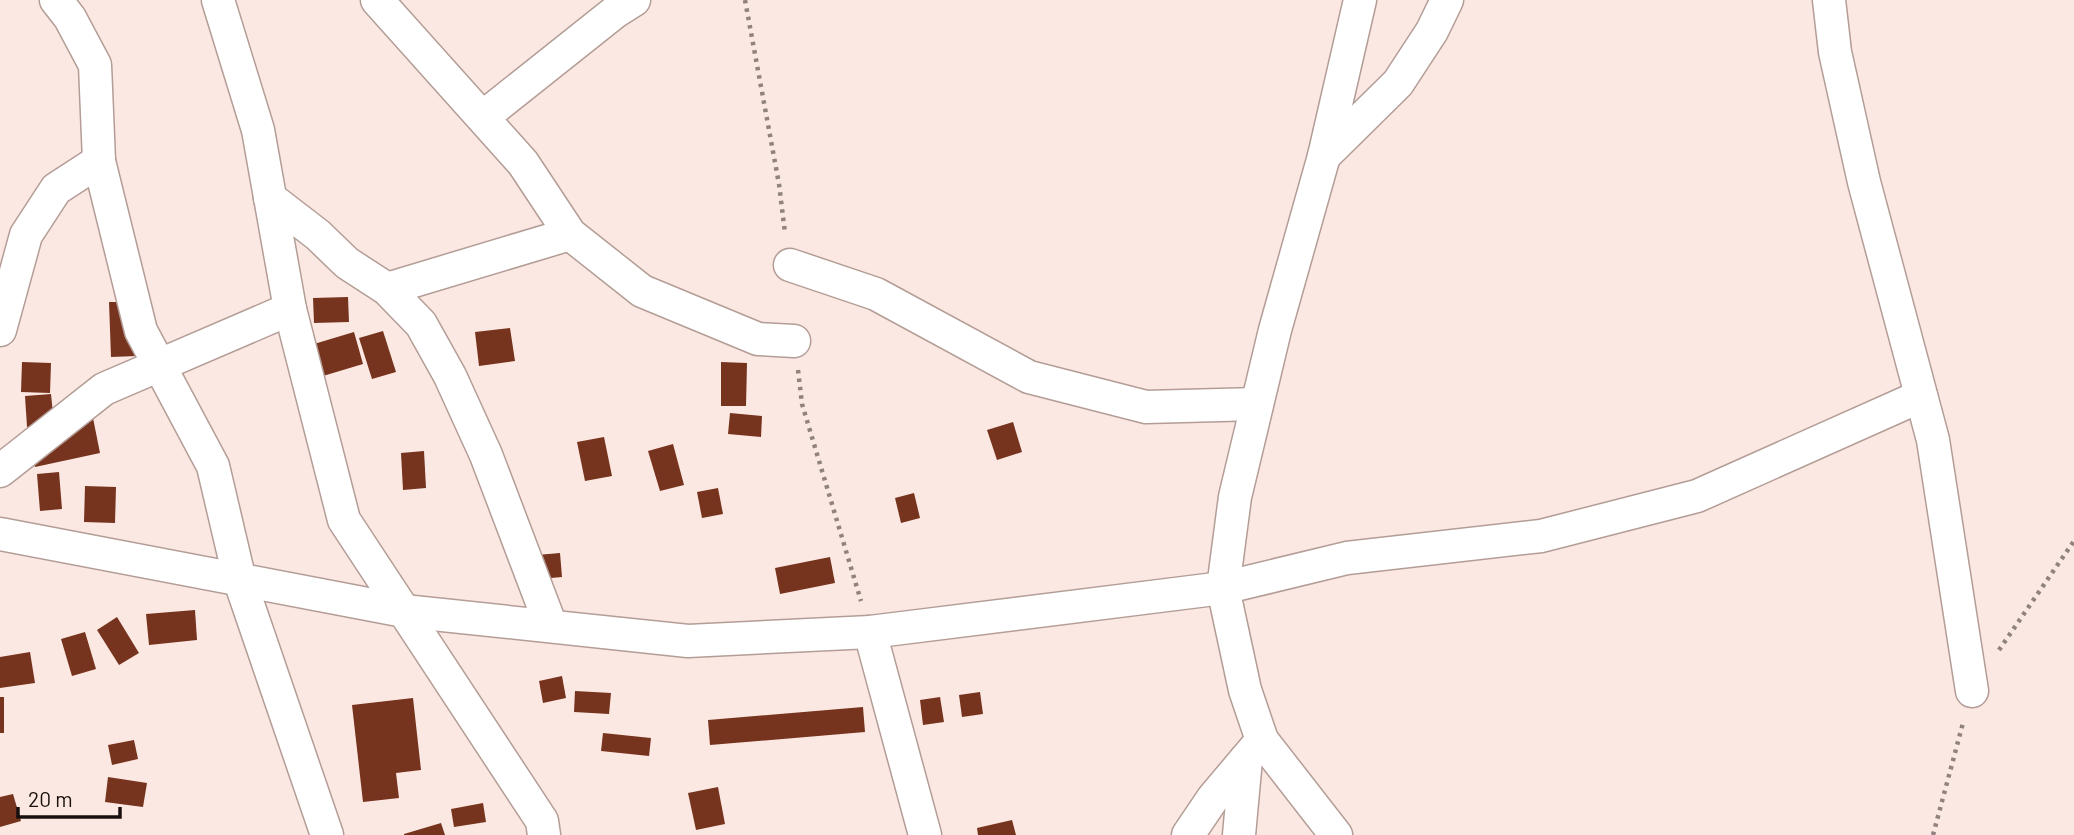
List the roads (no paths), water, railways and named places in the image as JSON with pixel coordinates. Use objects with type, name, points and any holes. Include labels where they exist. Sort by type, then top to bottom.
[{"type":"street","points":[[56,0],[70,18],[95,65],[99,161],[141,331],[214,466],[240,581],[327,835]]},
{"type":"street","points":[[218,0],[258,130],[290,309],[344,520],[542,821],[544,835]]},
{"type":"street","points":[[377,0],[523,163],[570,234],[642,291],[758,339],[794,341]]},
{"type":"street","points":[[484,117],[615,12],[634,0]]},
{"type":"street","points":[[1239,835],[1254,750],[1245,690],[1223,588],[1235,497],[1275,330],[1324,156],[1360,0]]},
{"type":"street","points":[[1324,156],[1398,83],[1432,31],[1447,0]]},
{"type":"street","points":[[1829,0],[1835,52],[1864,182],[1933,440],[1972,691]]},
{"type":"street","points":[[0,330],[26,235],[56,189],[99,161]]},
{"type":"street","points":[[270,198],[318,235],[347,263],[387,289],[421,324],[450,376],[486,455],[551,626]]},
{"type":"street","points":[[387,289],[570,234]]},
{"type":"street","points":[[790,265],[876,294],[1029,377],[1146,407],[1258,404]]},
{"type":"street","points":[[0,471],[104,389],[290,309]]},
{"type":"street","points":[[0,534],[404,611],[688,640],[870,632],[1223,588],[1347,558],[1541,536],[1697,496],[1921,396]]},
{"type":"street","points":[[870,632],[925,835]]},
{"type":"street","points":[[1188,835],[1213,798],[1254,750]]},
{"type":"street","points":[[1254,750],[1336,835]]}]
